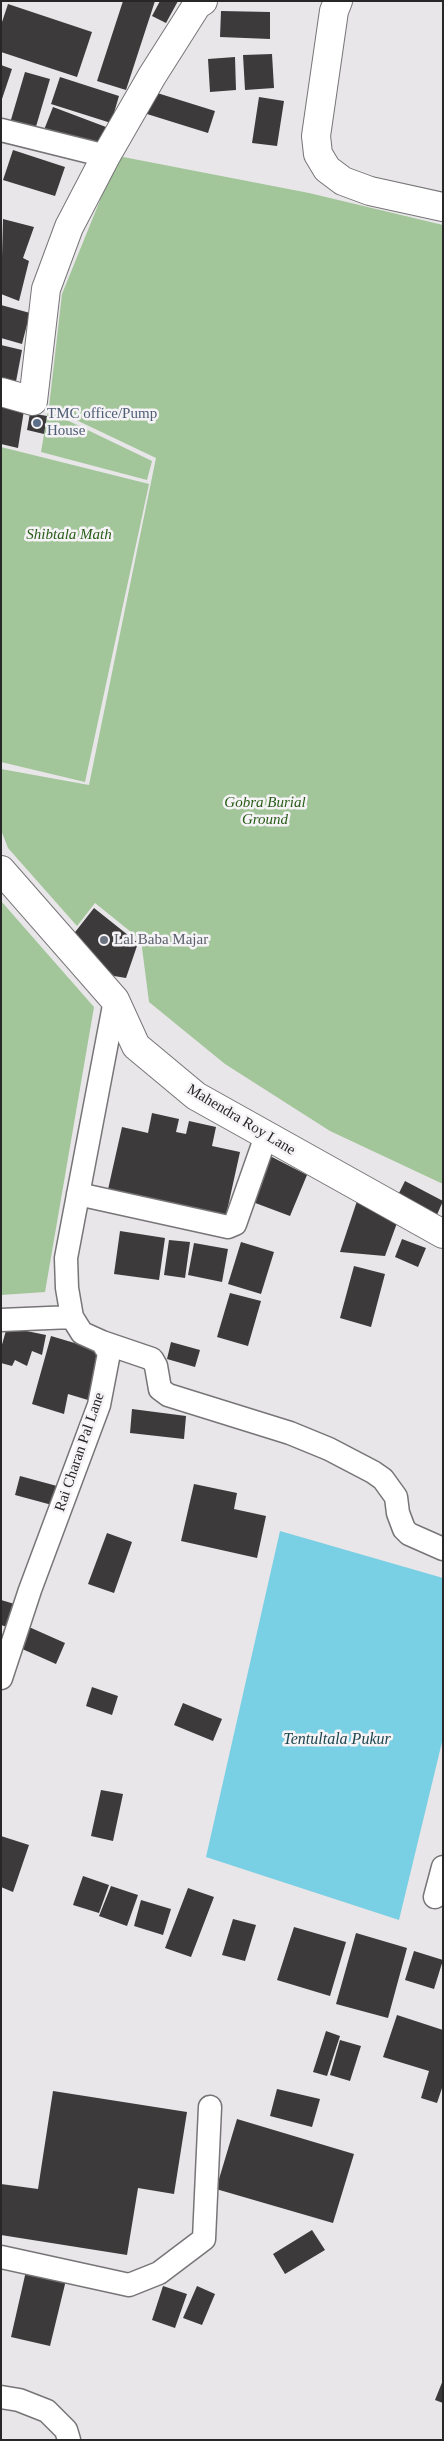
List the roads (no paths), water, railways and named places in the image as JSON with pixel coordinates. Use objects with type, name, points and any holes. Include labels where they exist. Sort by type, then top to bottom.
[{"type":"street","points":[[1,392],[33,401],[46,289],[69,228],[106,156],[152,76],[196,5],[202,1]]},
{"type":"street","points":[[338,1],[334,11],[316,136],[318,154],[327,169],[343,181],[370,191],[443,206]]},
{"type":"street","points":[[1,130],[106,156]]},
{"type":"street","name":"Mahendra Roy Lane","points":[[1,870],[115,1000],[136,1046],[196,1096],[443,1234]]},
{"type":"street","points":[[115,1000],[66,1258],[67,1288],[72,1317],[82,1333],[152,1360],[156,1366],[160,1389],[168,1396],[290,1433],[329,1449],[373,1472],[383,1479],[394,1493],[400,1522],[404,1529],[423,1541],[443,1549]]},
{"type":"street","points":[[78,1194],[228,1227],[235,1224],[266,1136]]},
{"type":"street","points":[[1,1320],[72,1317]]},
{"type":"street","name":"Rai Charan Pal Lane","points":[[1,1678],[30,1590],[99,1405],[109,1353],[102,1342]]},
{"type":"street","points":[[435,1897],[443,1867]]},
{"type":"street","points":[[1,2257],[129,2285],[159,2273],[204,2239],[210,2107]]},
{"type":"street","points":[[1,2397],[19,2400],[47,2411],[66,2430],[70,2440]]},
{"type":"water","name":"Tentultala Pukur","points":[[280,1531],[443,1578],[443,1738],[399,1920],[206,1857]]},
{"type":"place","name":"TMC office/Pump House","points":[[37,423]]},
{"type":"place","name":"Lal Baba Majar","points":[[104,940]]},
{"type":"park label","name":"Shibtala Math","points":[[69,535]]},
{"type":"park label","name":"Gobra Burial Ground","points":[[265,812]]}]
